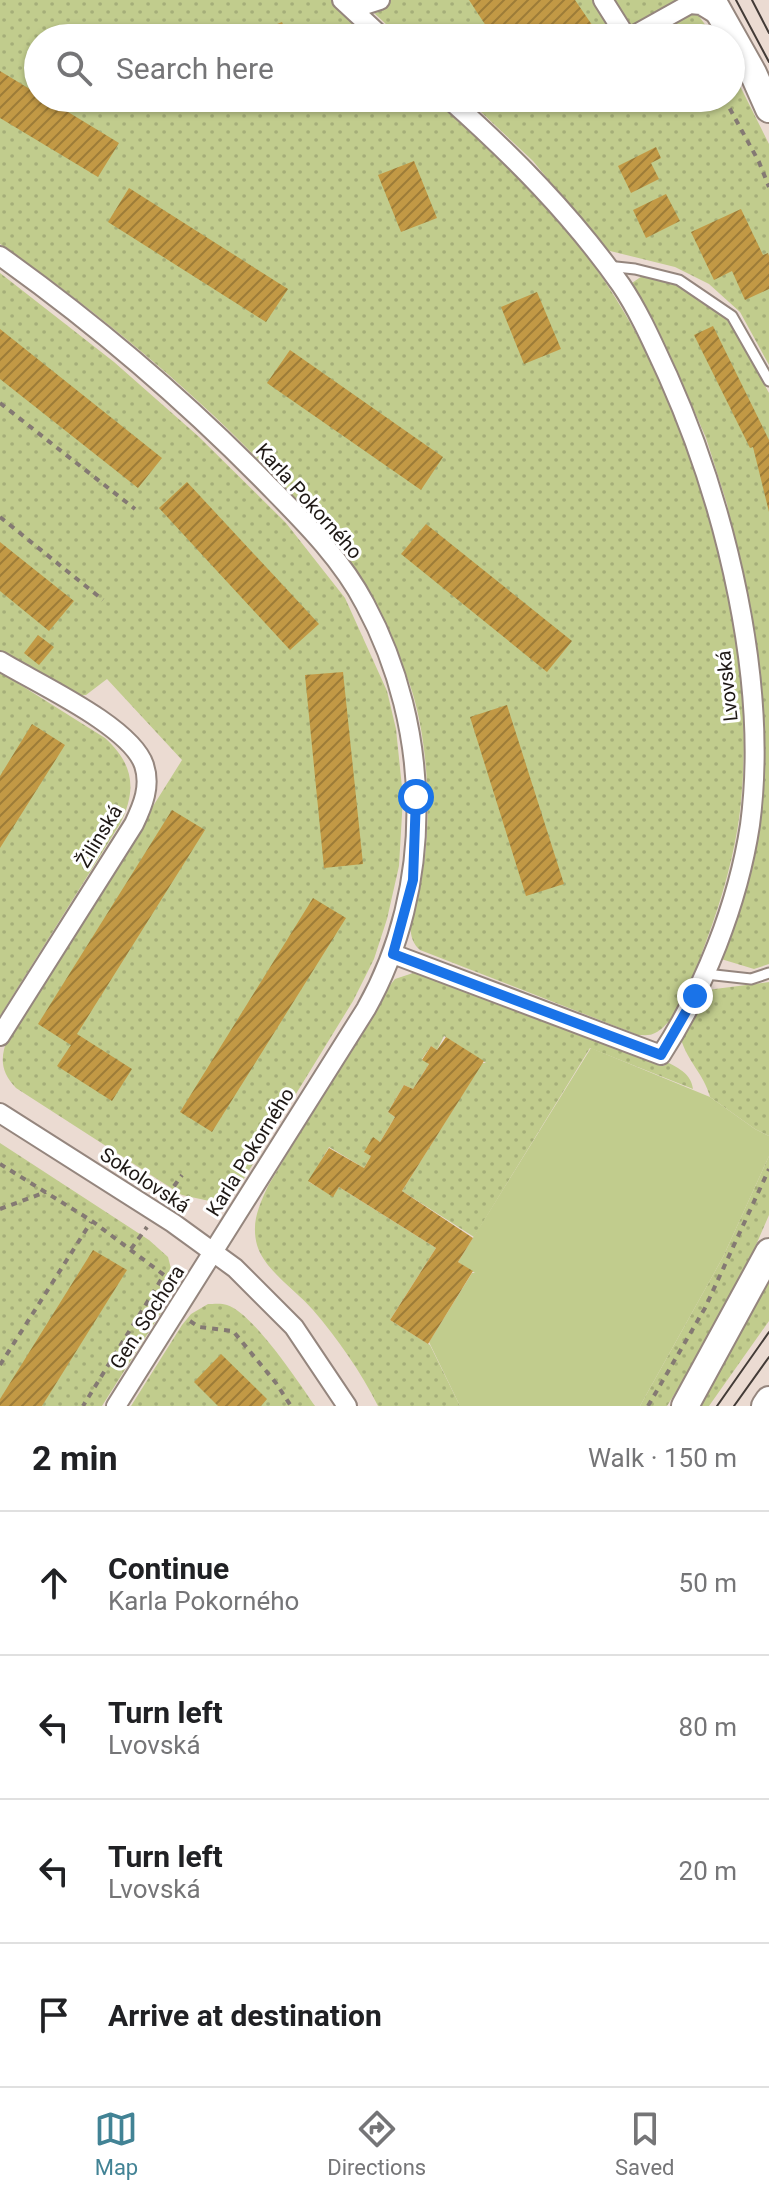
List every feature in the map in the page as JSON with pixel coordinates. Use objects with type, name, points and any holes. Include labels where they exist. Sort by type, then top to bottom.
[{"type":"street","points":[[347,5],[380,0]]},
{"type":"street","points":[[603,0],[619,24]]},
{"type":"street","points":[[347,5],[368,24]]},
{"type":"street","points":[[661,24],[703,6],[716,24]]},
{"type":"street","points":[[745,62],[769,109]]},
{"type":"street","name":"Lvovská","points":[[393,954],[661,1055],[706,974],[733,893],[749,827],[754,743],[748,661],[727,551],[697,443],[646,330],[607,266],[545,190],[463,112]]},
{"type":"street","name":"Karla Pokorného","points":[[0,256],[100,330],[196,414],[318,538],[366,605],[404,706],[416,797],[413,880],[393,954],[366,1009],[215,1252]]},
{"type":"street","name":"Žilinská","points":[[0,661],[118,731],[141,756],[147,783],[143,804],[134,824],[0,1036]]},
{"type":"street","name":"Sokolovská","points":[[0,1113],[215,1252],[294,1327],[347,1406]]},
{"type":"street","name":"Gen. Sochora","points":[[116,1406],[215,1252]]},
{"type":"street","points":[[685,1406],[769,1252]]},
{"type":"street","points":[[765,1406],[769,1400]]},
{"type":"lane","points":[[607,266],[679,280],[732,316],[769,381]]},
{"type":"lane","points":[[706,974],[751,979],[769,973]]},
{"type":"path","points":[[732,112],[769,187]]},
{"type":"path","points":[[0,403],[135,509]]},
{"type":"path","points":[[0,517],[103,600]]},
{"type":"path","points":[[0,1164],[92,1221],[164,1275],[83,1406]]},
{"type":"path","points":[[648,1406],[705,1308],[769,1169]]},
{"type":"path","points":[[0,1209],[46,1192]]},
{"type":"path","points":[[0,1365],[92,1221]]},
{"type":"path","points":[[176,1312],[199,1327],[233,1331],[291,1406]]},
{"type":"green space","points":[[0,0],[331,0],[357,24],[24,24],[24,112],[451,112],[553,214],[587,256],[625,314],[659,378],[688,448],[712,520],[729,595],[740,669],[744,742],[735,843],[723,892],[698,963],[680,1004],[664,1026],[655,1033],[638,1035],[420,950],[414,943],[411,934],[412,912],[423,870],[428,801],[421,729],[410,685],[365,585],[290,494],[214,416],[86,307],[0,244]]},
{"type":"green space","points":[[360,0],[687,0],[705,24],[386,24]]},
{"type":"green space","points":[[745,96],[769,144],[769,365],[740,312],[709,284],[675,267],[606,250],[533,161],[481,112],[745,112]]},
{"type":"green space","points":[[0,273],[114,362],[198,436],[286,523],[345,598],[387,691],[396,729],[403,797],[399,866],[374,959],[353,1001],[240,1185],[214,1202],[182,1195],[16,1088],[4,1070],[3,1058],[8,1037],[182,760],[107,679],[86,695],[74,696],[0,652]]},
{"type":"green space","points":[[645,274],[690,291],[720,311],[739,336],[769,393],[769,964],[754,969],[721,959],[763,756],[762,693],[755,639],[727,504],[706,438],[674,364],[629,285]]},
{"type":"green space","points":[[0,672],[105,738],[127,768],[130,789],[120,824],[0,1016]]},
{"type":"green space","points":[[416,972],[431,975],[664,1066],[667,1062],[687,1076],[693,1089],[590,1048],[474,1237],[402,1191],[482,1063],[486,1063],[444,1036],[437,1050],[431,1046],[422,1059],[429,1064],[413,1089],[404,1085],[388,1112],[395,1117],[380,1142],[373,1138],[365,1152],[371,1156],[364,1168],[329,1147],[309,1182],[333,1196],[339,1187],[436,1248],[390,1320],[430,1345],[460,1406],[378,1406],[357,1368],[331,1332],[267,1263],[255,1237],[257,1214],[268,1186],[387,989],[395,979]]},
{"type":"green space","points":[[769,982],[769,1136],[710,1097],[681,1039],[707,990]]},
{"type":"green space","points":[[591,1048],[710,1097],[769,1136],[769,1156],[723,1257],[640,1406],[460,1406],[429,1342],[472,1273],[475,1273],[458,1262]]},
{"type":"green space","points":[[0,1143],[149,1240],[168,1257],[174,1280],[169,1300],[102,1406],[0,1406]]},
{"type":"green space","points":[[769,1156],[769,1215],[753,1252],[691,1368],[667,1406],[640,1406],[723,1257]]},
{"type":"green space","points":[[769,1277],[769,1321],[709,1406],[700,1406]]},
{"type":"green space","points":[[208,1304],[227,1305],[249,1321],[275,1350],[315,1406],[131,1406],[182,1325],[191,1314]]},
{"type":"building","points":[[469,0],[575,0],[591,24],[485,24]]},
{"type":"building","points":[[0,71],[24,86],[24,112],[68,112],[119,143],[98,177],[0,118]]},
{"type":"building","points":[[656,147],[661,158],[651,163],[659,179],[631,193],[618,166]]},
{"type":"building","points":[[414,161],[437,218],[401,232],[378,175]]},
{"type":"building","points":[[129,188],[288,289],[266,322],[108,222]]},
{"type":"building","points":[[666,194],[680,221],[646,238],[633,210]]},
{"type":"building","points":[[741,209],[763,255],[768,253],[769,256],[769,289],[745,300],[732,271],[714,280],[691,232]]},
{"type":"building","points":[[537,292],[561,349],[524,364],[501,307]]},
{"type":"building","points":[[713,326],[769,440],[769,512],[753,447],[750,448],[694,335]]},
{"type":"building","points":[[0,329],[162,458],[138,488],[0,379]]},
{"type":"building","points":[[290,350],[443,457],[421,490],[267,383]]},
{"type":"building","points":[[187,482],[319,624],[290,650],[159,508]]},
{"type":"building","points":[[426,524],[572,641],[547,672],[401,554]]},
{"type":"building","points":[[0,542],[74,601],[49,631],[0,591]]},
{"type":"building","points":[[38,635],[54,647],[39,665],[24,653]]},
{"type":"building","points":[[343,672],[363,864],[324,868],[305,675]]},
{"type":"building","points":[[507,705],[564,884],[526,896],[470,717]]},
{"type":"building","points":[[32,724],[65,745],[0,848],[0,776]]},
{"type":"building","points":[[172,810],[205,830],[77,1034],[132,1069],[112,1101],[57,1066],[71,1045],[38,1024]]},
{"type":"building","points":[[313,898],[346,918],[212,1132],[180,1112]]},
{"type":"building","points":[[446,1037],[484,1061],[402,1191],[473,1238],[458,1262],[473,1271],[428,1344],[390,1320],[436,1248],[339,1187],[333,1197],[308,1181],[329,1148],[364,1168],[371,1156],[364,1152],[373,1137],[380,1142],[395,1117],[388,1112],[404,1085],[413,1089],[429,1064],[422,1060],[431,1046],[437,1050]]},
{"type":"building","points":[[93,1250],[127,1270],[42,1406],[0,1406],[0,1399]]},
{"type":"building","points":[[221,1354],[267,1399],[261,1406],[218,1406],[194,1382]]},
{"type":"tram line","points":[[736,0],[769,62]]},
{"type":"tram line","points":[[752,0],[769,33]]},
{"type":"tram line","points":[[717,1406],[769,1332]]},
{"type":"tram line","points":[[734,1406],[769,1357]]},
{"type":"route","points":[[416,797],[413,880],[393,954],[661,1055],[695,996]]}]
